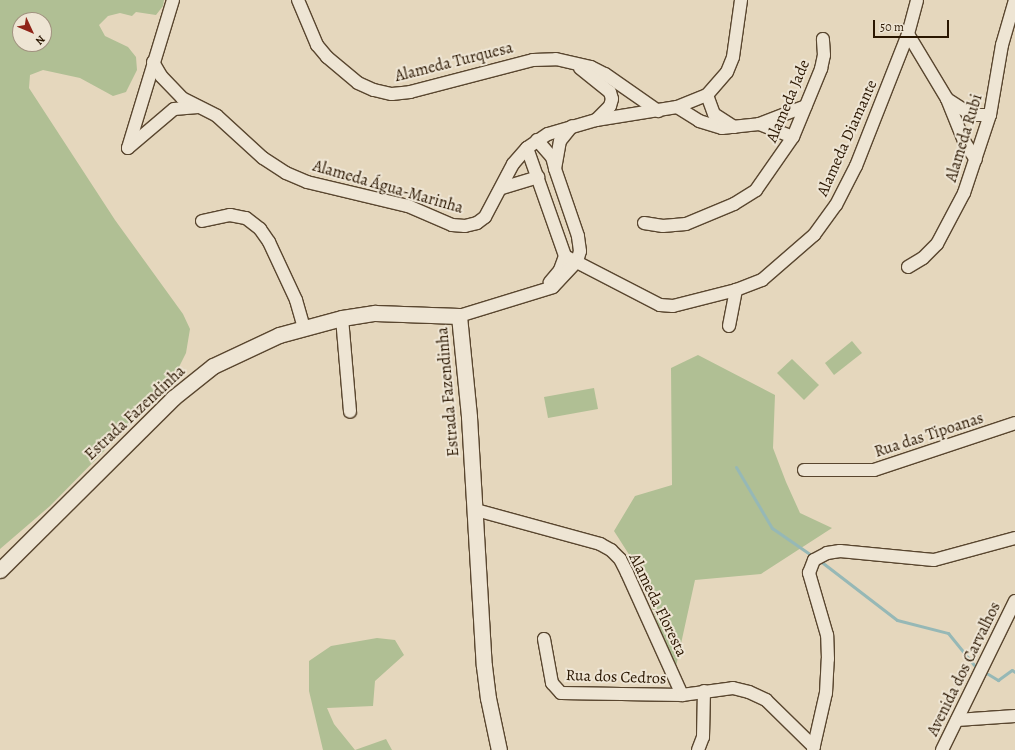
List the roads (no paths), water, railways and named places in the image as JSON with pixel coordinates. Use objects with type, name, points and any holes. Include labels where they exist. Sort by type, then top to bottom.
[{"type":"street","points":[[173,0],[128,148],[174,109],[199,107]]},
{"type":"street","name":"Alameda Turquesa","points":[[298,0],[317,45],[327,57],[358,83],[374,90],[392,94],[410,92],[533,60],[569,62],[605,74],[658,110]]},
{"type":"street","name":"Alameda Diamante","points":[[565,256],[660,305],[673,306],[736,290],[762,280],[814,235],[836,205],[856,166],[908,34],[917,0]]},
{"type":"street","name":"Alameda Rubi","points":[[908,267],[923,258],[944,232],[964,193],[990,115],[1002,45],[1015,0]]},
{"type":"street","name":"Alameda Água-Marinha","points":[[153,62],[173,90],[199,107],[217,116],[263,158],[286,173],[307,182],[408,206],[452,225],[464,226],[477,223],[493,205],[513,164],[527,148],[537,140],[572,126],[596,120],[677,107],[707,95],[727,72],[733,57],[740,1]]},
{"type":"street","points":[[908,34],[947,99],[964,141],[976,160]]},
{"type":"street","name":"Alameda Jade","points":[[644,223],[663,226],[686,224],[734,204],[756,190],[793,137],[821,69],[824,55],[823,39]]},
{"type":"street","name":"Alameda Turquesa","points":[[569,62],[586,72],[610,92],[612,99],[610,106],[596,120]]},
{"type":"street","points":[[707,95],[714,114],[735,128]]},
{"type":"street","points":[[947,99],[972,115],[990,115]]},
{"type":"street","points":[[677,107],[712,126],[735,128],[759,124],[806,106]]},
{"type":"street","points":[[759,124],[793,137]]},
{"type":"street","points":[[555,169],[560,141],[572,126]]},
{"type":"street","points":[[459,316],[539,293],[559,283],[577,261],[580,251],[578,236],[559,184],[552,157],[537,140]]},
{"type":"street","points":[[527,148],[561,240],[565,256],[557,274],[539,293]]},
{"type":"street","points":[[502,188],[540,183],[559,184]]},
{"type":"street","points":[[202,221],[230,215],[246,218],[260,229],[269,242],[296,300],[304,328]]},
{"type":"street","points":[[561,240],[578,236]]},
{"type":"street","points":[[728,326],[736,290]]},
{"type":"street","name":"Estrada Fazendinha","points":[[0,570],[173,398],[213,366],[248,348],[304,328],[342,318],[375,313],[459,316],[476,510],[484,666],[488,698],[499,750]]},
{"type":"street","points":[[342,318],[350,412]]},
{"type":"street","name":"Rua das Tipoanas","points":[[804,470],[874,470],[1015,423]]},
{"type":"street","name":"Alameda Floresta","points":[[476,510],[600,544],[611,550],[620,559],[627,573],[682,695]]},
{"type":"street","points":[[813,748],[826,693],[828,659],[827,635],[809,573],[814,560],[826,553],[840,551],[934,560],[1015,538]]},
{"type":"street","name":"Avenida dos Carvalhos","points":[[942,750],[1015,601]]},
{"type":"street","name":"Rua dos Cedros","points":[[544,639],[552,683],[561,693],[682,695],[733,688],[749,692],[766,700],[813,748]]},
{"type":"street","points":[[698,750],[703,737],[704,691]]},
{"type":"street","points":[[957,720],[1015,716]]},
{"type":"waterway","points":[[736,467],[772,528],[814,557]]},
{"type":"waterway","points":[[819,560],[897,620],[948,633],[974,665]]},
{"type":"waterway","points":[[988,674],[998,680],[1012,670],[1015,672]]}]
